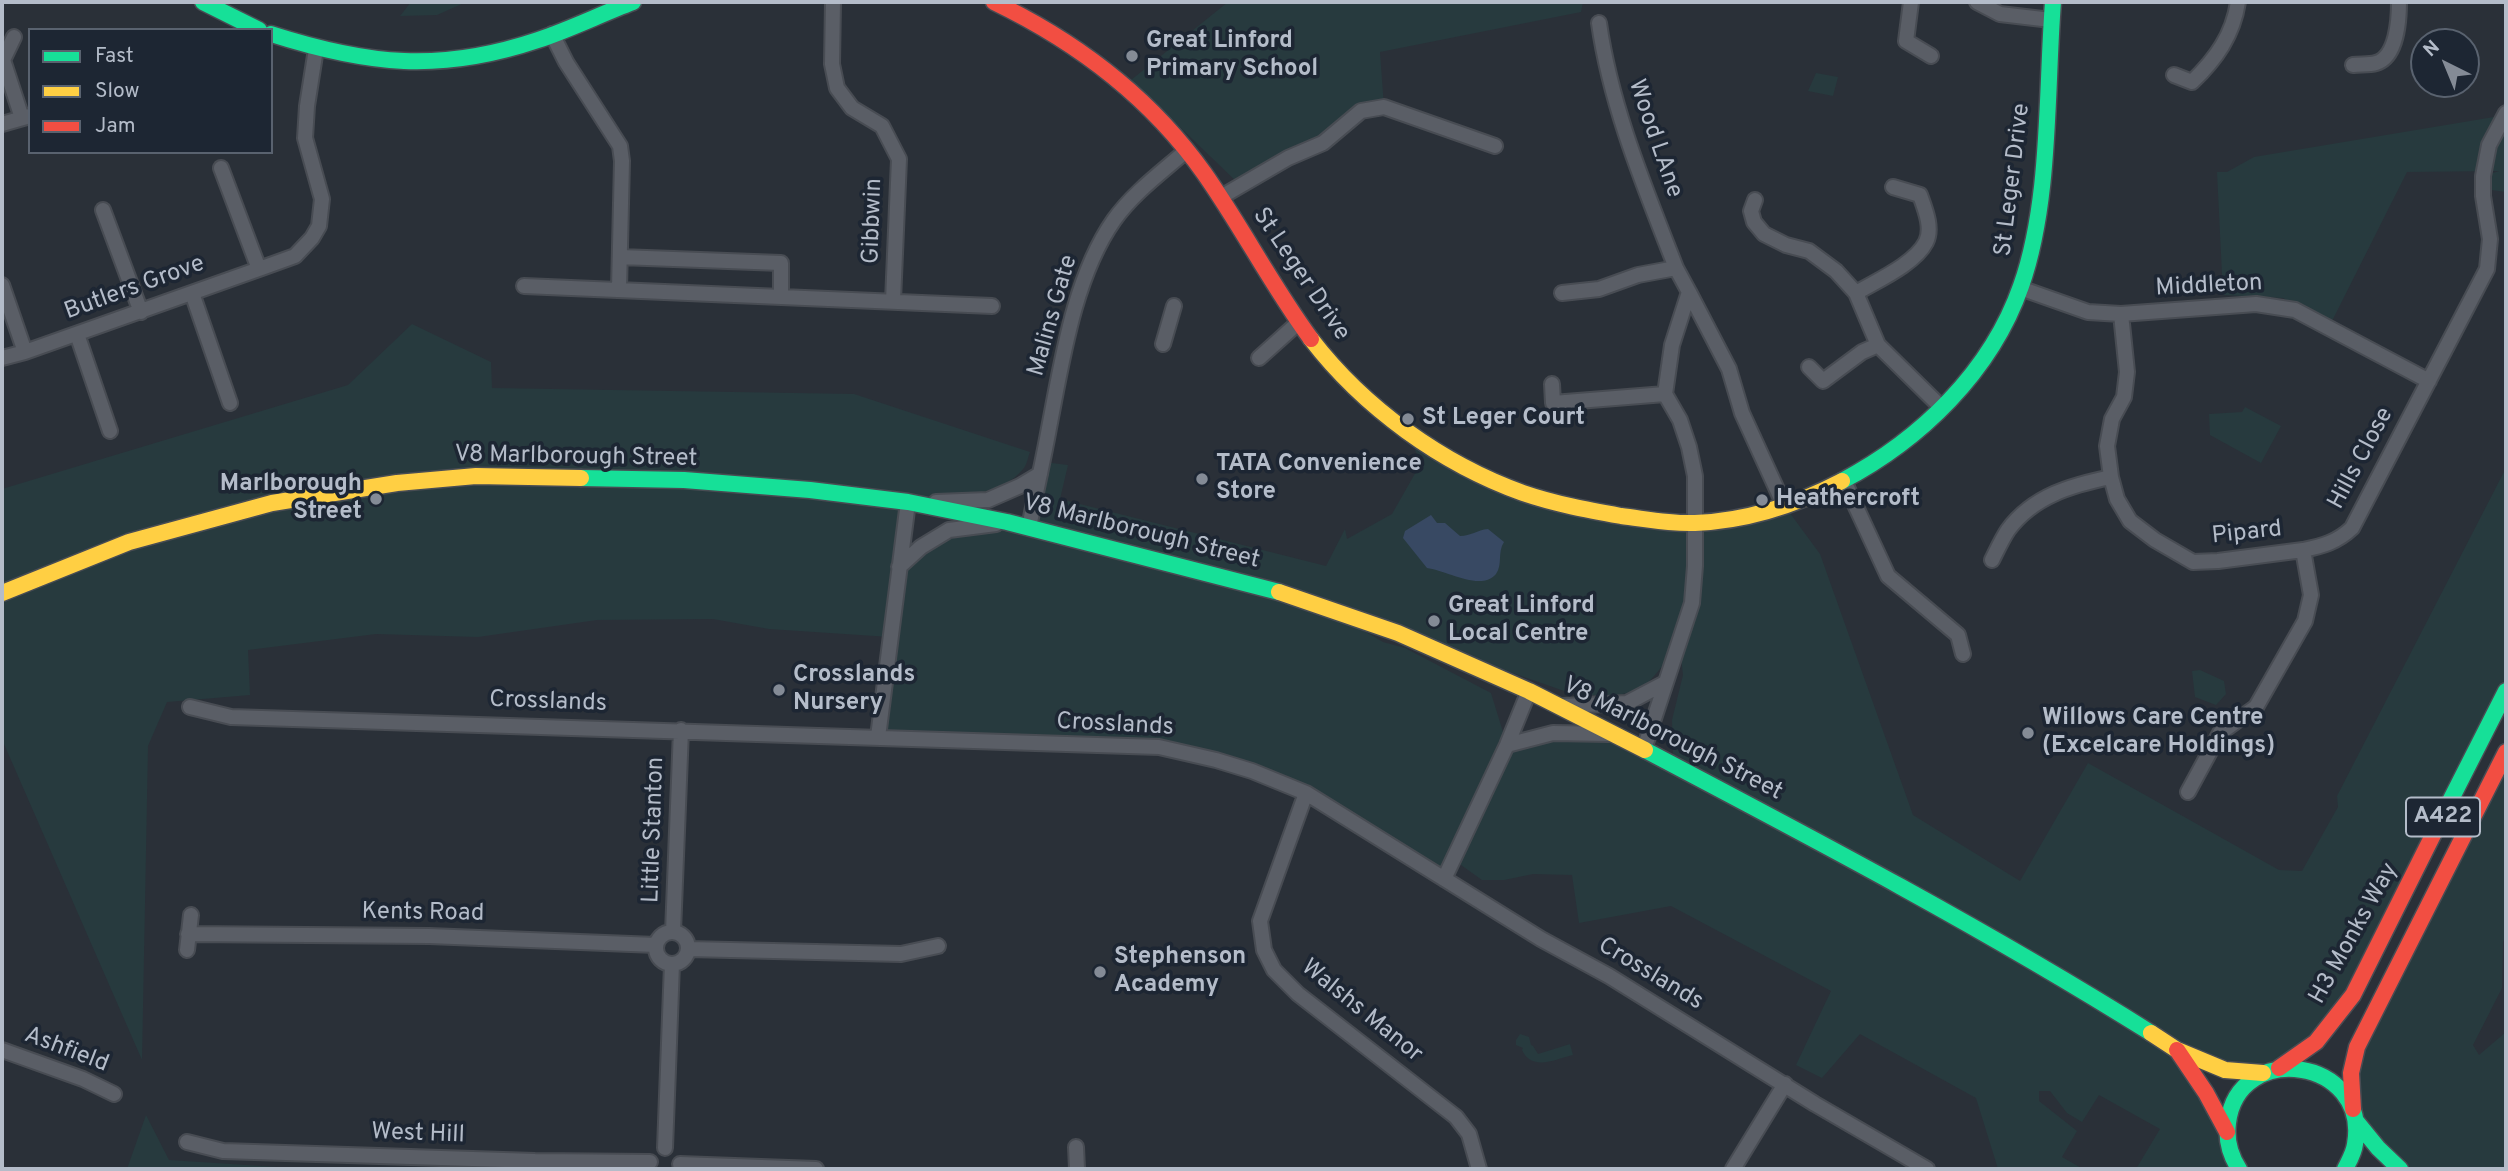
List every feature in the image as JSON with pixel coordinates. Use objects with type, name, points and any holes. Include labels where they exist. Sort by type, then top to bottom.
[{"type":"street","points":[[203,2],[254,28]]},
{"type":"street","points":[[273,35],[316,50],[366,60],[418,64],[471,58],[530,43],[633,2]]},
{"type":"street","name":"Gibbwin","points":[[833,2],[832,64],[837,88],[852,108],[882,127],[899,159],[893,301]]},
{"type":"street","name":"St Leger Drive","points":[[994,2],[1024,15],[1094,58],[1150,107],[1187,150],[1221,197],[1299,322],[1326,358],[1365,397],[1421,439],[1472,469],[1520,491],[1585,510],[1649,520],[1695,523],[1739,517],[1784,505],[1844,481],[1892,450],[1942,408],[1973,374],[2002,329],[2020,288],[2032,248],[2043,162],[2053,2]]},
{"type":"street","points":[[1911,2],[1906,41],[1931,56]]},
{"type":"street","points":[[1977,2],[2000,15],[2051,20]]},
{"type":"street","points":[[2174,75],[2192,82],[2211,64],[2228,37],[2238,2]]},
{"type":"street","points":[[2353,65],[2379,62],[2390,51],[2399,2]]},
{"type":"street","name":"Wood LAne","points":[[1599,23],[1605,62],[1630,149],[1676,268],[1728,369],[1742,413],[1784,505]]},
{"type":"street","points":[[552,34],[566,62],[620,146],[622,161],[619,289]]},
{"type":"street","points":[[2,124],[26,117],[2,60],[14,37]]},
{"type":"street","name":"Butlers Grove","points":[[2,358],[141,312],[295,256],[313,238],[319,226],[322,199],[305,138],[316,50]]},
{"type":"street","points":[[1221,197],[1288,158],[1323,143],[1354,115],[1376,107],[1384,107],[1495,146]]},
{"type":"street","name":"Hills Close","points":[[2303,551],[2340,539],[2352,528],[2487,269],[2490,239],[2483,196],[2483,176],[2489,145],[2506,113]]},
{"type":"street","name":"Malins Gate","points":[[1029,528],[1067,338],[1101,240],[1115,218],[1134,197],[1187,150]]},
{"type":"street","points":[[221,168],[260,269]]},
{"type":"street","points":[[1856,293],[1912,259],[1927,241],[1928,219],[1920,195],[1893,187]]},
{"type":"street","points":[[1755,200],[1751,211],[1754,222],[1764,234],[1786,245],[1809,251],[1836,271],[1856,293],[1878,345],[1942,408]]},
{"type":"street","points":[[103,210],[141,312]]},
{"type":"street","points":[[620,257],[781,263],[780,295]]},
{"type":"street","points":[[1562,293],[1599,289],[1638,275],[1676,268]]},
{"type":"street","points":[[2,285],[25,352]]},
{"type":"street","name":"Gibbwin","points":[[524,286],[992,306]]},
{"type":"street","name":"Middleton","points":[[2020,288],[2088,312],[2121,314],[2256,304],[2295,310],[2428,381]]},
{"type":"street","points":[[1644,749],[1692,603],[1695,476],[1680,420],[1665,394],[1672,345],[1689,292]]},
{"type":"street","points":[[192,293],[230,403]]},
{"type":"street","points":[[1163,344],[1174,306]]},
{"type":"street","name":"Pipard","points":[[2121,314],[2127,372],[2124,397],[2112,419],[2106,446],[2110,477],[2117,499],[2130,521],[2155,540],[2193,562],[2303,551]]},
{"type":"street","points":[[1259,358],[1299,322]]},
{"type":"street","points":[[77,334],[110,430]]},
{"type":"street","points":[[1809,367],[1823,382],[1862,352],[1878,345]]},
{"type":"street","points":[[1552,384],[1553,403],[1665,394]]},
{"type":"street","points":[[878,737],[899,567],[910,503],[988,500],[1040,474]]},
{"type":"street","name":"V8 Marlborough Street","points":[[2,593],[142,539],[272,503],[397,483],[476,477],[684,480],[810,490],[910,503],[1007,522],[1269,589],[1398,633],[1529,691],[1896,883],[2062,977],[2177,1050],[2225,1070],[2263,1073]]},
{"type":"street","points":[[1992,560],[2009,530],[2031,508],[2060,491],[2110,477]]},
{"type":"street","points":[[1844,481],[1888,576],[1958,635],[1963,654]]},
{"type":"street","points":[[899,567],[921,547],[949,530],[1007,522]]},
{"type":"street","points":[[2188,792],[2220,733],[2256,707],[2305,621],[2311,596],[2303,551]]},
{"type":"street","points":[[1560,707],[1627,703],[1665,683]]},
{"type":"street","points":[[1444,879],[1507,745],[1529,691]]},
{"type":"street","name":"H3 Monks Way","points":[[2279,1068],[2316,1042],[2353,995],[2506,691]]},
{"type":"street","name":"Crosslands","points":[[190,707],[231,717],[1159,747],[1216,760],[1265,775],[1306,793],[1541,939],[1609,976],[1815,1104],[1927,1169]]},
{"type":"street","name":"Little Stanton","points":[[674,932],[681,730]]},
{"type":"street","points":[[1507,745],[1553,733],[1614,734]]},
{"type":"street","name":"H3 Monks Way","points":[[2355,1115],[2351,1073],[2357,1047],[2506,752]]},
{"type":"street","name":"Walshs Manor","points":[[1306,793],[1260,921],[1264,950],[1274,970],[1298,994],[1456,1117],[1469,1134],[1479,1169]]},
{"type":"street","points":[[187,950],[191,915]]},
{"type":"street","points":[[674,932],[686,939],[688,949],[681,961],[672,964],[658,956],[656,945],[661,937],[674,932]]},
{"type":"street","name":"Kents Road","points":[[188,934],[429,936],[656,945]]},
{"type":"street","points":[[688,949],[901,954],[938,946]]},
{"type":"street","points":[[665,1148],[672,964]]},
{"type":"street","name":"Ashfield","points":[[2,1050],[83,1079],[114,1094]]},
{"type":"street","name":"V8 Marlborough Street","points":[[2177,1050],[2206,1093],[2227,1132]]},
{"type":"street","name":"A422","points":[[2228,1169],[2229,1114],[2236,1097],[2248,1083],[2263,1073],[2279,1068],[2302,1068],[2324,1075],[2336,1084],[2346,1096],[2355,1115],[2355,1149],[2344,1169]]},
{"type":"street","points":[[1733,1169],[1785,1084]]},
{"type":"street","points":[[2355,1115],[2378,1148],[2400,1169]]},
{"type":"street","name":"West Hill","points":[[187,1142],[223,1151],[650,1166]]},
{"type":"street","points":[[1076,1147],[1077,1169]]},
{"type":"street","points":[[650,1166],[653,1154],[665,1148]]},
{"type":"street","points":[[665,1148],[674,1152],[680,1167],[816,1169]]},
{"type":"street","name":"A422","points":[[2230,1152],[2239,1169]]},
{"type":"green space","points":[[411,2],[466,2],[437,15],[400,16]]},
{"type":"green space","points":[[1228,2],[1583,2],[1581,12],[1380,52],[1384,107],[1240,185],[1131,80]]},
{"type":"green space","points":[[1816,73],[1838,77],[1833,96],[1808,91]]},
{"type":"green space","points":[[2506,115],[2506,192],[2491,190],[2483,176],[2499,171],[2407,172],[2331,323],[2283,298],[2223,295],[2217,172],[2227,172],[2254,157]]},
{"type":"green space","points":[[412,324],[491,362],[492,388],[854,394],[1030,452],[1024,468],[1002,485],[973,495],[913,503],[899,566],[949,530],[1029,527],[1043,462],[1068,465],[1060,499],[1326,566],[1345,529],[1347,539],[1392,514],[1421,463],[1415,450],[1421,439],[1472,469],[1649,520],[1784,505],[1820,554],[1913,815],[2020,881],[2088,763],[2279,870],[2302,871],[2338,807],[2337,796],[2506,468],[2506,687],[2340,1014],[2263,1073],[2178,1050],[2206,1093],[2228,1169],[2136,1169],[2160,1129],[2099,1095],[2082,1122],[2067,1113],[2050,1091],[2039,1091],[2039,1101],[2077,1131],[2062,1157],[2083,1169],[1998,1169],[1976,1098],[1860,1034],[1822,1078],[1796,1065],[1831,991],[1671,906],[1579,923],[1572,875],[1533,874],[1504,880],[1482,880],[1454,860],[1444,879],[1306,793],[1159,747],[878,737],[890,637],[769,629],[713,619],[597,620],[478,637],[376,634],[248,650],[250,695],[167,702],[148,746],[142,1060],[2,744],[2,489],[348,385]],"holes":[[[1340,617],[1398,633],[1570,693],[1588,695],[1621,694],[1639,689],[1651,680],[1680,647],[1683,675],[1672,720],[1673,754],[1614,734],[1553,733],[1507,745],[1491,693],[1405,648],[1383,642]]]},
{"type":"green space","points":[[2245,407],[2281,426],[2261,463],[2210,435],[2209,414],[2242,412]]},
{"type":"green space","points":[[2200,670],[2224,681],[2226,694],[2216,705],[2195,697],[2192,671]]},
{"type":"green space","points":[[2506,752],[2506,935],[2503,942],[2502,988],[2473,1045],[2479,1055],[2506,1032],[2506,1169],[2400,1169],[2356,1121],[2357,1047]]},
{"type":"green space","points":[[1520,1034],[1529,1037],[1538,1054],[1570,1044],[1573,1055],[1552,1061],[1532,1061],[1526,1057],[1523,1048],[1516,1045]]},
{"type":"green space","points":[[146,1115],[169,1160],[277,1169],[127,1169]]},
{"type":"water","points":[[1431,515],[1437,523],[1445,523],[1460,536],[1488,529],[1504,542],[1496,574],[1490,579],[1473,581],[1427,568],[1403,538],[1405,531]]},
{"type":"traffic: fast","points":[[203,2],[255,28]]},
{"type":"traffic: fast","points":[[273,35],[340,53],[404,61],[436,61],[469,57],[538,40],[633,2]]},
{"type":"traffic: fast","points":[[1842,481],[1899,445],[1950,400],[1972,375],[2008,317],[2021,286],[2038,218],[2046,146],[2053,2]]},
{"type":"traffic: fast","points":[[581,478],[684,480],[810,490],[908,502],[1007,522],[1279,592]]},
{"type":"traffic: fast","points":[[2446,809],[2506,691]]},
{"type":"traffic: fast","points":[[1645,750],[1964,922],[2151,1033]]},
{"type":"traffic: fast","points":[[2239,1169],[2228,1141],[2228,1123],[2237,1096],[2254,1079],[2277,1070],[2301,1070],[2324,1077],[2343,1093],[2354,1115],[2355,1144],[2345,1169]]},
{"type":"traffic: fast","points":[[2356,1121],[2400,1169]]},
{"type":"traffic: slow","points":[[1311,339],[1355,388],[1406,431],[1434,450],[1493,481],[1547,500],[1621,516],[1667,522],[1714,522],[1770,510],[1842,481]]},
{"type":"traffic: slow","points":[[2,593],[129,542],[272,503],[397,483],[476,476],[581,478]]},
{"type":"traffic: slow","points":[[1279,592],[1398,633],[1529,691],[1645,750]]},
{"type":"traffic: slow","points":[[2151,1033],[2177,1050],[2225,1070],[2263,1073]]},
{"type":"traffic: jam","points":[[994,2],[1083,54],[1136,96],[1160,120],[1204,173],[1311,339]]},
{"type":"traffic: jam","points":[[2353,1109],[2351,1073],[2357,1047],[2506,752]]},
{"type":"traffic: jam","points":[[2279,1068],[2316,1042],[2353,995],[2446,809]]},
{"type":"traffic: jam","points":[[2177,1050],[2206,1093],[2227,1132]]},
{"type":"place","name":"Great Linford Primary School","points":[[1132,56]]},
{"type":"place","name":"St Leger Court","points":[[1408,419]]},
{"type":"place","name":"TATA Convenience Store","points":[[1202,479]]},
{"type":"place","name":"Marlborough Street","points":[[376,499]]},
{"type":"place","name":"Heathercroft","points":[[1762,500]]},
{"type":"place","name":"Great Linford Local Centre","points":[[1434,621]]},
{"type":"place","name":"Crosslands Nursery","points":[[779,690]]},
{"type":"place","name":"Willows Care Centre (Excelcare Holdings)","points":[[2028,733]]},
{"type":"place","name":"Stephenson Academy","points":[[1100,972]]}]
